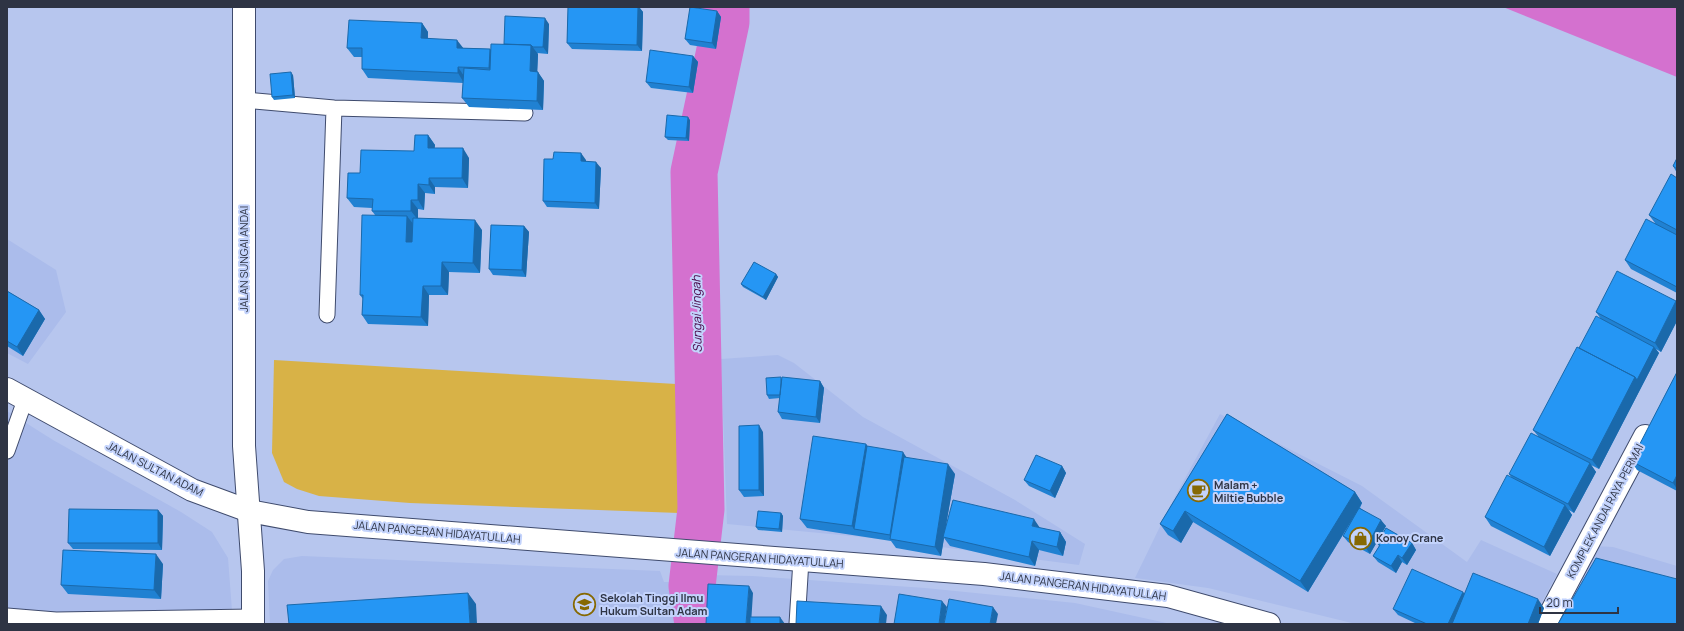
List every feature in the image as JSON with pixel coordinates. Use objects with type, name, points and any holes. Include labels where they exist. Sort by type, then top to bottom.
[{"type":"main road","name":"JALAN SUNGAI ANDAI","points":[[244,7],[244,446],[249,511]]},
{"type":"main road","name":"JALAN SULTAN ADAM","points":[[7,389],[192,490],[249,511]]},
{"type":"main road","name":"KOMPLEK ANDAI RAYA PERMAI","points":[[1545,624],[1654,420]]},
{"type":"main road","name":"JALAN PANGERAN HIDAYATULLAH","points":[[249,511],[308,522],[984,574],[1168,596],[1269,624]]},
{"type":"main road","points":[[249,511],[253,571],[253,620]]},
{"type":"lane","points":[[244,100],[334,108],[526,113]]},
{"type":"lane","points":[[327,314],[334,108]]},
{"type":"lane","points":[[7,451],[26,400]]},
{"type":"lane","points":[[797,624],[801,560]]},
{"type":"lane","points":[[7,616],[56,620],[253,620]]},
{"type":"shaded area","points":[[1503,7],[1677,7],[1677,77]]},
{"type":"shaded area","points":[[7,239],[56,270],[66,312],[28,364],[7,353]]},
{"type":"shaded area","points":[[778,355],[794,363],[863,417],[1015,500],[1085,544],[1079,565],[872,538],[727,524],[721,359]]},
{"type":"shaded area","points":[[274,360],[676,384],[679,513],[410,503],[319,496],[297,489],[284,482],[272,453]]},
{"type":"shaded area","points":[[7,411],[53,440],[181,512],[212,532],[228,558],[233,624],[7,624]]},
{"type":"shaded area","points":[[1220,414],[1362,486],[1467,562],[1481,540],[1557,574],[1530,624],[1356,624],[1208,588],[1135,578],[1170,506]]},
{"type":"shaded area","points":[[1594,546],[1613,547],[1677,566],[1677,624],[1550,624]]},
{"type":"shaded area","points":[[302,556],[660,571],[664,582],[675,582],[686,624],[270,624],[268,581],[273,570],[284,559]]},
{"type":"shaded area","points":[[705,575],[752,576],[925,588],[1075,603],[1171,624],[707,624],[701,595]]},
{"type":"building","points":[[568,7],[638,7],[637,45],[567,43]]},
{"type":"building","points":[[690,7],[717,11],[712,43],[685,39]]},
{"type":"building","points":[[505,16],[545,18],[543,47],[504,44]]},
{"type":"building","points":[[349,20],[422,23],[421,38],[457,40],[457,48],[490,49],[489,68],[458,67],[458,73],[362,69],[362,48],[347,48]]},
{"type":"building","points":[[491,44],[531,45],[530,71],[538,72],[537,101],[462,98],[464,68],[490,70]]},
{"type":"building","points":[[650,50],[693,56],[689,87],[646,82]]},
{"type":"building","points":[[291,72],[293,95],[272,97],[270,74]]},
{"type":"building","points":[[667,115],[688,117],[686,138],[665,137]]},
{"type":"building","points":[[415,135],[428,135],[428,148],[463,148],[462,178],[429,178],[429,185],[418,184],[418,200],[411,200],[411,211],[372,211],[373,199],[347,198],[348,173],[360,173],[361,150],[414,151]]},
{"type":"building","points":[[554,152],[581,153],[581,161],[596,162],[595,203],[543,201],[544,159],[553,159]]},
{"type":"building","points":[[1677,158],[1677,169],[1673,166]]},
{"type":"building","points":[[1671,174],[1677,178],[1677,230],[1649,215]]},
{"type":"building","points":[[362,215],[407,216],[406,242],[412,242],[413,218],[475,220],[473,263],[442,262],[441,286],[423,286],[421,317],[362,315],[363,295],[360,295]]},
{"type":"building","points":[[1646,219],[1677,235],[1677,287],[1625,260]]},
{"type":"building","points":[[491,225],[524,226],[522,270],[489,269]]},
{"type":"building","points":[[754,262],[776,274],[763,297],[741,284]]},
{"type":"building","points":[[1617,271],[1676,301],[1655,343],[1596,312]]},
{"type":"building","points":[[7,291],[39,310],[17,347],[7,341]]},
{"type":"building","points":[[1596,316],[1654,347],[1637,380],[1635,377],[1579,348]]},
{"type":"building","points":[[1577,347],[1635,377],[1592,460],[1533,430]]},
{"type":"building","points":[[1677,372],[1677,475],[1673,483],[1631,461]]},
{"type":"building","points":[[781,377],[780,395],[767,395],[766,378]]},
{"type":"building","points":[[782,377],[820,381],[816,417],[778,412]]},
{"type":"building","points":[[1227,414],[1355,492],[1300,581],[1185,511],[1173,531],[1160,524]]},
{"type":"building","points":[[759,425],[759,490],[739,490],[739,426]]},
{"type":"building","points":[[1531,433],[1590,463],[1568,504],[1509,474]]},
{"type":"building","points":[[813,436],[866,444],[852,526],[800,519]]},
{"type":"building","points":[[867,446],[903,452],[890,535],[854,529]]},
{"type":"building","points":[[1036,455],[1062,466],[1050,491],[1024,480]]},
{"type":"building","points":[[904,457],[948,464],[935,547],[890,539]]},
{"type":"building","points":[[1507,475],[1565,505],[1544,547],[1485,517]]},
{"type":"building","points":[[953,500],[1034,519],[1032,526],[1060,532],[1057,547],[1032,541],[1029,557],[943,537]]},
{"type":"building","points":[[1359,508],[1381,520],[1366,548],[1343,536]]},
{"type":"building","points":[[69,509],[158,510],[158,543],[68,543]]},
{"type":"building","points":[[758,511],[781,513],[779,529],[756,527]]},
{"type":"building","points":[[1386,528],[1412,543],[1402,558],[1398,555],[1391,566],[1373,556],[1380,545],[1377,543]]},
{"type":"building","points":[[63,550],[156,554],[154,590],[61,585]]},
{"type":"building","points":[[1596,558],[1677,579],[1677,624],[1558,624]]},
{"type":"building","points":[[1412,569],[1463,592],[1448,624],[1427,624],[1393,609]]},
{"type":"building","points":[[1473,573],[1538,599],[1528,624],[1452,624]]},
{"type":"building","points":[[708,584],[749,586],[746,624],[706,624]]},
{"type":"building","points":[[468,593],[470,624],[289,624],[287,605]]},
{"type":"building","points":[[899,594],[942,601],[939,624],[894,624]]},
{"type":"building","points":[[949,599],[993,607],[990,624],[944,624]]},
{"type":"building","points":[[797,601],[881,606],[879,624],[796,624]]},
{"type":"building","points":[[750,617],[780,617],[780,624],[750,624]]},
{"type":"waterway","name":"Sungai Jingah","points":[[698,624],[692,586],[701,509],[694,172],[726,22],[726,7]]},
{"type":"place","name":"Malam + Miltie Bubble","points":[[1199,491]]},
{"type":"place","name":"Konoy Crane","points":[[1361,538]]},
{"type":"place","name":"Sekolah Tinggi Ilmu Hukum Sultan Adam","points":[[584,604]]}]
